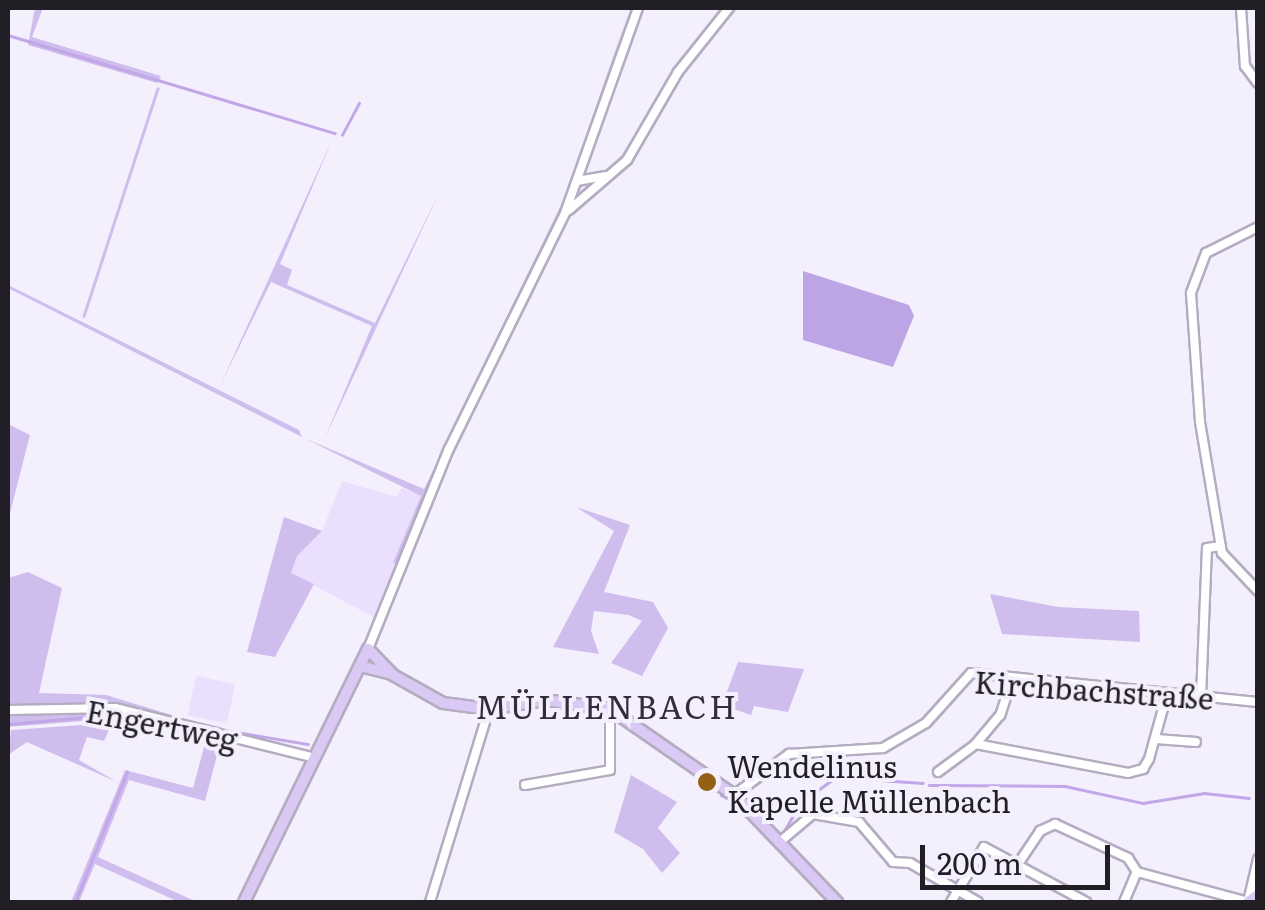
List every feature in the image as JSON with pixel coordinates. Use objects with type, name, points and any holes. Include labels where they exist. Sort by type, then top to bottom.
[{"type":"main road","points":[[244,902],[368,648],[393,674],[443,703],[489,709],[545,700],[610,714],[734,795],[782,840],[837,902]]},
{"type":"main road","points":[[360,666],[393,674]]},
{"type":"main road","points":[[1248,902],[1258,895]]},
{"type":"street","points":[[368,648],[482,379],[566,213],[638,8]]},
{"type":"street","points":[[566,213],[641,140],[678,72],[728,8]]},
{"type":"street","points":[[1241,8],[1245,66],[1258,84]]},
{"type":"street","points":[[578,181],[609,174]]},
{"type":"street","points":[[1258,227],[1206,253],[1191,293],[1200,422],[1221,546],[1227,563],[1258,592]]},
{"type":"street","points":[[1201,697],[1207,548],[1221,546]]},
{"type":"street","name":"Kirchbachstraße","points":[[734,795],[789,754],[883,748],[926,723],[964,676],[1258,702]]},
{"type":"street","points":[[938,772],[976,744],[1000,715],[1012,680]]},
{"type":"street","points":[[976,744],[1128,773],[1143,769],[1168,694]]},
{"type":"street","name":"Engertweg","points":[[8,710],[115,708],[315,758]]},
{"type":"street","points":[[430,902],[489,709]]},
{"type":"street","points":[[525,786],[610,770],[615,756],[610,714]]},
{"type":"street","points":[[1156,739],[1196,742]]},
{"type":"street","points":[[782,840],[812,814],[858,822],[893,862],[910,863],[978,902]]},
{"type":"street","points":[[1018,864],[1040,830],[1055,824],[1128,858],[1137,872],[1248,902],[1258,859]]},
{"type":"street","points":[[952,902],[956,889],[984,847],[1086,902]]},
{"type":"street","points":[[1124,902],[1137,872]]},
{"type":"shaded area","points":[[35,8],[43,8],[32,37],[161,76],[157,83],[28,45]]},
{"type":"shaded area","points":[[630,8],[565,204],[481,370],[564,199]]},
{"type":"shaded area","points":[[157,87],[160,88],[85,318]]},
{"type":"shaded area","points":[[332,140],[280,264],[292,270],[287,285],[375,323],[440,191],[324,440],[372,326],[271,282],[219,388]]},
{"type":"shaded area","points":[[803,271],[909,305],[914,316],[893,367],[803,340]]},
{"type":"shaded area","points":[[8,288],[299,430],[302,437]]},
{"type":"shaded area","points":[[476,381],[398,564],[393,563],[421,496],[304,438],[424,489]]},
{"type":"shaded area","points":[[8,424],[30,435],[8,521]]},
{"type":"shaded area","points":[[342,481],[396,497],[402,488],[421,496],[376,618],[290,573],[297,556],[322,531]]},
{"type":"shaded area","points":[[576,507],[630,525],[604,592],[653,602],[668,628],[642,676],[611,663],[642,621],[629,615],[594,611],[591,631],[599,654],[553,647],[614,531]]},
{"type":"shaded area","points":[[284,517],[322,531],[297,556],[291,573],[314,584],[275,657],[247,652]]},
{"type":"shaded area","points":[[28,572],[62,588],[39,693],[106,695],[221,730],[106,705],[8,708],[8,578]]},
{"type":"shaded area","points":[[990,594],[1058,607],[1139,611],[1140,642],[1002,634]]},
{"type":"shaded area","points":[[738,662],[804,669],[788,712],[754,706],[751,715],[722,705]]},
{"type":"shaded area","points":[[196,676],[235,684],[227,723],[188,715]]},
{"type":"shaded area","points":[[121,711],[120,718],[8,727],[8,712]]},
{"type":"shaded area","points":[[112,723],[104,741],[87,737],[79,760],[117,782],[27,742],[8,755],[11,730]]},
{"type":"shaded area","points":[[206,740],[220,744],[205,801],[129,780],[98,857],[197,902],[179,902],[95,864],[79,902],[71,902],[125,770],[193,788]]},
{"type":"shaded area","points":[[631,775],[677,802],[658,828],[680,853],[662,873],[643,849],[614,832]]},
{"type":"waterway","points":[[8,35],[335,133]]},
{"type":"waterway","points":[[342,135],[359,103]]},
{"type":"waterway","points":[[135,708],[219,728]]},
{"type":"waterway","points":[[8,724],[119,714]]},
{"type":"waterway","points":[[230,731],[308,744]]},
{"type":"waterway","points":[[692,771],[703,788],[715,791]]},
{"type":"waterway","points":[[75,902],[127,772]]},
{"type":"waterway","points":[[783,833],[800,803],[836,777],[923,783]]},
{"type":"waterway","points":[[929,785],[1065,786],[1143,803],[1204,793],[1249,798]]},
{"type":"waterway","points":[[721,795],[731,800]]},
{"type":"place","name":"Wendelinus Kapelle Müllenbach","points":[[707,782]]},
{"type":"district","name":"MÜLLENBACH","points":[[607,705]]}]
